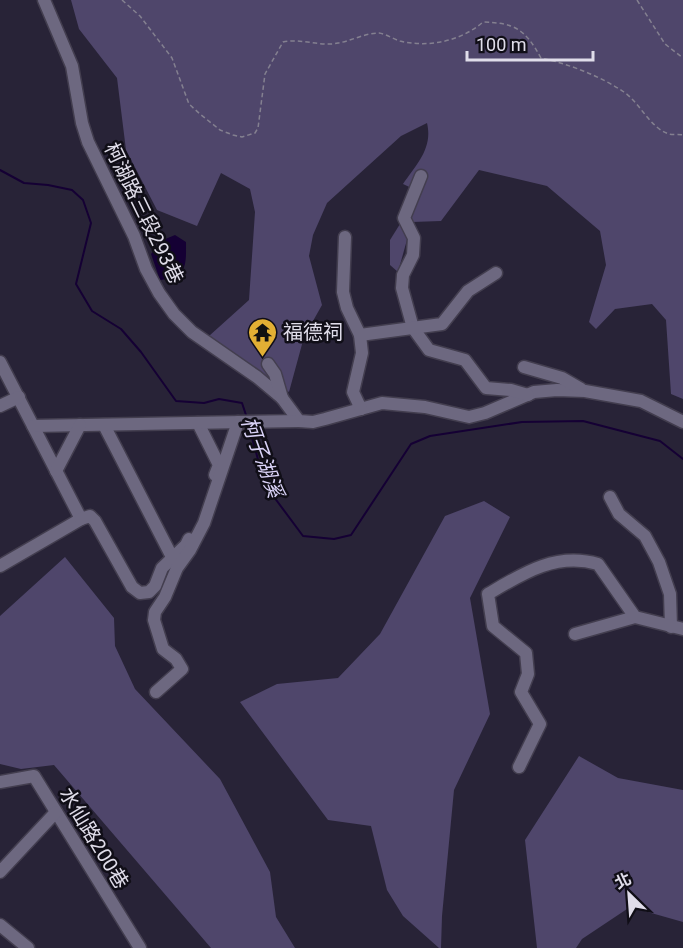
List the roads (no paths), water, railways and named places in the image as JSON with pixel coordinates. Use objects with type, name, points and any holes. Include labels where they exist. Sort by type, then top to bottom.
[{"type":"street","name":"柯湖路三段293巷","points":[[44,0],[72,66],[82,123],[88,141],[159,293],[174,314],[192,332],[257,377],[282,398],[299,420]]},
{"type":"street","points":[[421,176],[404,218],[414,238],[413,255],[403,275],[402,288],[413,328],[429,350],[465,360],[486,388],[511,390],[528,395]]},
{"type":"street","points":[[345,237],[343,292],[347,308],[360,335],[362,353],[353,392],[361,409]]},
{"type":"street","points":[[360,335],[442,324],[468,291],[496,273]]},
{"type":"street","points":[[0,362],[81,519]]},
{"type":"street","points":[[268,364],[275,374],[282,398]]},
{"type":"street","points":[[524,367],[562,378],[585,391]]},
{"type":"street","points":[[33,426],[299,420],[313,422],[382,403],[400,403],[469,417],[485,413],[534,392],[557,390],[585,391],[641,401],[683,422]]},
{"type":"street","points":[[0,406],[19,397]]},
{"type":"street","points":[[156,692],[182,669],[176,659],[163,649],[154,620],[155,612],[165,597],[177,568],[190,550],[204,523],[238,422]]},
{"type":"street","points":[[0,566],[90,516],[132,587],[140,593],[149,591],[155,586],[162,568],[186,544],[219,465],[198,423]]},
{"type":"street","points":[[104,424],[172,557]]},
{"type":"street","points":[[56,471],[80,425]]},
{"type":"street","points":[[575,633],[635,618],[677,628],[670,594],[659,562],[645,536],[619,514],[610,497]]},
{"type":"street","points":[[519,767],[540,724],[521,692],[528,674],[526,653],[493,626],[488,594],[530,569],[566,560],[589,562],[598,564],[635,618]]},
{"type":"street","name":"水仙路200巷","points":[[0,782],[34,776],[135,946]]},
{"type":"street","points":[[0,872],[56,812]]},
{"type":"street","points":[[0,925],[28,948]]},
{"type":"waterway","name":"柯子湖溪","points":[[0,170],[24,183],[72,190],[83,200],[91,223],[76,284],[92,311],[121,329],[141,352],[176,401],[204,403],[219,399],[242,403],[247,418]]},
{"type":"waterway","name":"柯子湖溪","points":[[249,427],[259,463],[274,497],[303,536],[334,539],[351,535],[411,444],[430,436],[522,422],[583,421],[660,441],[683,459]]},
{"type":"place","name":"福德祠","points":[[262,358]]}]
